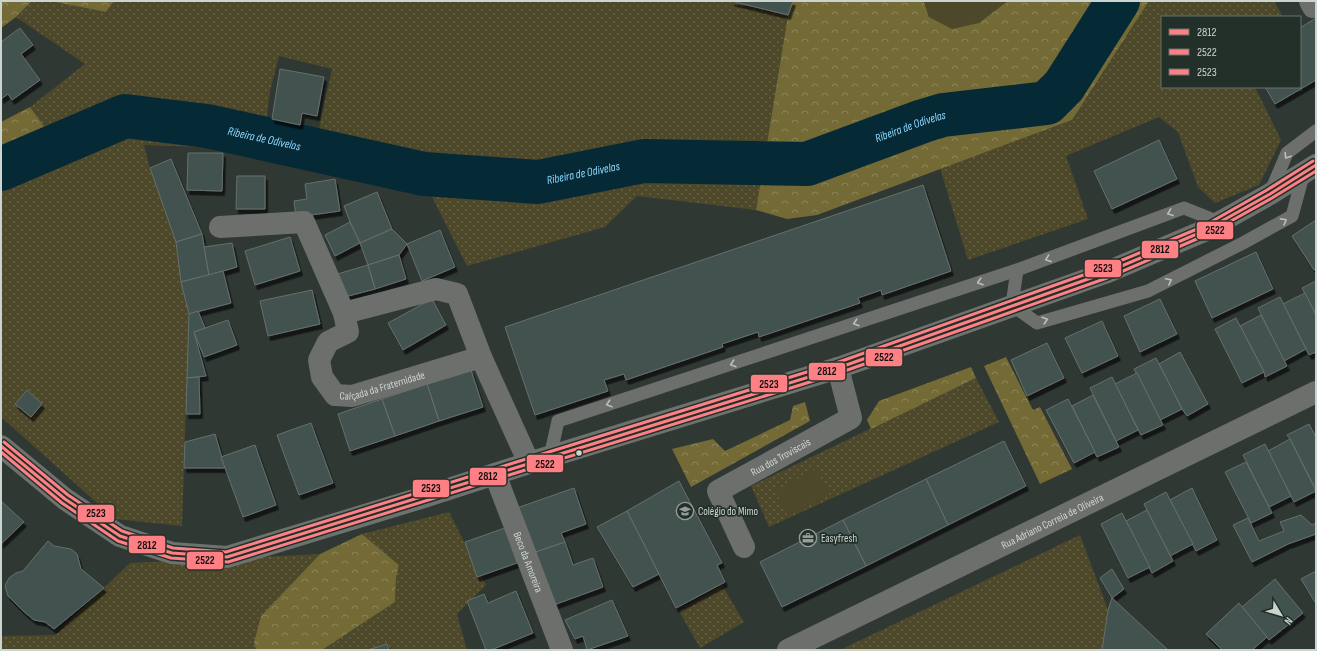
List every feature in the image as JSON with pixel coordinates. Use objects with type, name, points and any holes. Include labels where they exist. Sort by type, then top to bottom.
[{"type":"main road","points":[[1,446],[65,499],[120,536],[172,553],[226,557],[838,368],[1105,273],[1204,231],[1270,194],[1310,169]]},
{"type":"street","name":"Calçada da Fraternidade","points":[[220,227],[304,222],[344,313],[348,332],[328,342],[319,360],[322,378],[335,394],[352,396],[481,357]]},
{"type":"street","points":[[344,313],[436,289],[457,294],[481,357],[529,463]]},
{"type":"street","name":"Rua dos Troviscais","points":[[744,547],[718,491],[852,418],[838,368]]},
{"type":"street","name":"Rua Adriano Correia de Oliveira","points":[[788,650],[1316,392]]},
{"type":"street","name":"Beco da Amoreira","points":[[496,474],[562,650]]},
{"type":"lane","points":[[1270,194],[1287,153],[1316,131]]},
{"type":"lane","points":[[1017,270],[1012,305],[1037,323],[1148,291],[1243,243],[1292,216],[1310,169]]},
{"type":"lane","points":[[550,457],[558,421],[1017,270],[1184,208],[1219,222]]},
{"type":"shaded area","points":[[32,1],[50,1],[106,12],[114,1],[731,1],[788,15],[756,210],[637,196],[605,227],[467,266],[425,183],[204,147],[144,145],[150,168],[176,242],[189,314],[182,526],[115,519],[1,417],[1,150],[46,129],[30,107],[85,64],[16,17]],"holes":[[[279,56],[332,69],[318,133],[266,125],[270,91]]]},
{"type":"shaded area","points":[[924,1],[1008,1],[979,23],[952,29],[929,17]]},
{"type":"shaded area","points":[[1149,1],[1274,1],[1282,16],[1161,16],[1161,88],[1255,88],[1281,140],[1259,185],[1215,203],[1198,187],[1178,132],[1159,117],[1066,156],[1088,219],[968,260],[940,168],[1072,120]]},
{"type":"shaded area","points":[[976,378],[999,422],[769,527],[751,486]]},
{"type":"shaded area","points":[[816,469],[830,494],[789,516],[775,491]]},
{"type":"shaded area","points":[[449,512],[486,585],[457,614],[467,650],[322,650],[395,602],[396,578],[399,565],[362,534]]},
{"type":"shaded area","points":[[1080,535],[1108,610],[1102,650],[840,650]]},
{"type":"shaded area","points":[[320,554],[261,616],[254,642],[256,650],[1,650],[1,636],[55,635],[130,563]]},
{"type":"shaded area","points":[[722,585],[744,622],[700,648],[679,611]]},
{"type":"green space","points":[[1,1],[32,1],[16,17],[1,28]]},
{"type":"green space","points":[[50,1],[114,1],[106,12]]},
{"type":"green space","points":[[793,1],[924,1],[929,17],[1006,3],[1008,1],[1149,1],[1072,120],[817,215],[787,219],[756,210],[788,15]]},
{"type":"green space","points":[[30,107],[46,129],[1,150],[1,122]]},
{"type":"green space","points":[[1006,357],[1033,410],[1040,407],[1072,469],[1040,484],[984,366]]},
{"type":"green space","points":[[971,367],[976,378],[871,429],[867,420],[879,401]]},
{"type":"green space","points":[[805,402],[810,421],[691,487],[672,449],[713,439],[725,451],[790,420],[793,406]]},
{"type":"green space","points":[[362,534],[399,565],[396,578],[395,602],[322,650],[256,650],[254,642],[261,616],[320,554]]},
{"type":"building","points":[[731,1],[793,1],[788,15]]},
{"type":"building","points":[[1316,18],[1316,80],[1275,104],[1266,88],[1301,88],[1301,27]]},
{"type":"building","points":[[20,28],[33,45],[21,54],[40,80],[12,100],[8,94],[1,99],[1,42]]},
{"type":"building","points":[[280,69],[324,77],[317,116],[302,113],[300,125],[272,119]]},
{"type":"building","points":[[1159,140],[1177,179],[1112,209],[1094,171]]},
{"type":"building","points":[[188,153],[223,153],[222,191],[187,190]]},
{"type":"building","points":[[171,159],[202,234],[176,242],[150,168]]},
{"type":"building","points":[[237,176],[265,176],[265,209],[236,209]]},
{"type":"building","points":[[335,179],[340,211],[296,217],[294,201],[307,199],[305,184]]},
{"type":"building","points":[[923,185],[951,271],[882,295],[881,290],[858,298],[860,303],[759,337],[758,332],[722,344],[723,347],[626,380],[624,374],[604,380],[608,391],[535,415],[505,327]]},
{"type":"building","points":[[377,192],[392,229],[360,243],[344,206]]},
{"type":"building","points":[[1316,220],[1316,269],[1314,270],[1292,236]]},
{"type":"building","points":[[350,222],[360,243],[335,256],[325,235]]},
{"type":"building","points":[[392,229],[407,244],[399,255],[368,265],[360,243]]},
{"type":"building","points":[[440,230],[455,267],[422,281],[407,244]]},
{"type":"building","points":[[202,234],[209,275],[181,282],[176,242]]},
{"type":"building","points":[[290,237],[300,271],[255,285],[245,251]]},
{"type":"building","points":[[232,243],[237,267],[209,275],[204,247]]},
{"type":"building","points":[[1256,252],[1273,289],[1212,318],[1195,281]]},
{"type":"building","points":[[399,255],[406,279],[375,289],[368,265]]},
{"type":"building","points":[[368,265],[375,289],[341,298],[334,275]]},
{"type":"building","points":[[223,271],[231,303],[189,314],[181,282]]},
{"type":"building","points":[[1316,281],[1316,315],[1302,288]]},
{"type":"building","points":[[312,290],[320,324],[268,336],[260,301]]},
{"type":"building","points":[[1305,293],[1316,315],[1316,352],[1309,355],[1283,304]]},
{"type":"building","points":[[1280,297],[1306,349],[1284,361],[1258,308]]},
{"type":"building","points":[[432,299],[446,325],[403,350],[388,323]]},
{"type":"building","points":[[1160,299],[1177,334],[1140,352],[1124,316]]},
{"type":"building","points":[[198,311],[205,328],[194,332],[206,376],[187,378],[189,314]]},
{"type":"building","points":[[1261,315],[1287,366],[1265,377],[1264,372],[1240,326]]},
{"type":"building","points":[[1236,318],[1264,372],[1242,383],[1215,329]]},
{"type":"building","points":[[228,320],[237,345],[204,357],[194,332]]},
{"type":"building","points":[[1102,321],[1118,356],[1082,373],[1065,338]]},
{"type":"building","points":[[1047,343],[1064,378],[1027,396],[1011,360]]},
{"type":"building","points":[[1180,352],[1208,404],[1187,416],[1159,364]]},
{"type":"building","points":[[1156,358],[1182,409],[1160,420],[1134,369]]},
{"type":"building","points":[[471,370],[483,407],[439,421],[427,384]]},
{"type":"building","points":[[1137,373],[1163,425],[1141,435],[1115,384]]},
{"type":"building","points":[[199,377],[200,414],[186,414],[187,378]]},
{"type":"building","points":[[1112,377],[1138,430],[1116,441],[1090,388]]},
{"type":"building","points":[[427,384],[439,421],[395,436],[382,399]]},
{"type":"building","points":[[27,390],[42,404],[31,417],[15,404]]},
{"type":"building","points":[[1093,395],[1119,447],[1097,457],[1072,406]]},
{"type":"building","points":[[382,399],[395,436],[350,451],[338,414]]},
{"type":"building","points":[[1068,399],[1095,452],[1074,463],[1046,410]]},
{"type":"building","points":[[311,423],[333,483],[299,495],[277,435]]},
{"type":"building","points":[[1309,424],[1316,437],[1316,485],[1314,486],[1287,435]]},
{"type":"building","points":[[215,434],[225,468],[184,468],[185,442]]},
{"type":"building","points":[[1290,439],[1316,491],[1294,502],[1268,451]]},
{"type":"building","points":[[1004,441],[1026,486],[948,525],[926,479]]},
{"type":"building","points":[[1265,444],[1291,496],[1269,507],[1243,455]]},
{"type":"building","points":[[255,445],[276,505],[243,517],[221,457]]},
{"type":"building","points":[[1246,462],[1272,513],[1251,523],[1225,472]]},
{"type":"building","points":[[926,479],[948,525],[866,566],[843,520]]},
{"type":"building","points":[[679,481],[722,563],[717,565],[725,582],[676,608],[627,511]]},
{"type":"building","points":[[574,488],[586,524],[561,533],[565,542],[533,553],[517,508]]},
{"type":"building","points":[[1192,488],[1217,540],[1196,551],[1170,500]]},
{"type":"building","points":[[1166,492],[1193,544],[1170,556],[1144,504]]},
{"type":"building","points":[[1,501],[24,522],[1,544]]},
{"type":"building","points":[[1147,510],[1173,561],[1152,573],[1126,521]]},
{"type":"building","points":[[627,511],[659,574],[633,587],[597,527]]},
{"type":"building","points":[[1122,513],[1150,567],[1128,578],[1101,524]]},
{"type":"building","points":[[1301,515],[1312,525],[1316,523],[1316,534],[1288,544],[1252,562],[1233,525],[1248,518],[1259,541],[1284,531],[1280,522]]},
{"type":"building","points":[[843,520],[866,566],[782,607],[760,562]]},
{"type":"building","points":[[505,528],[517,563],[477,577],[465,542]]},
{"type":"building","points":[[48,541],[54,546],[71,549],[77,554],[81,569],[104,588],[54,629],[45,622],[34,620],[23,611],[8,596],[5,586],[9,578],[16,573],[23,571]]},
{"type":"building","points":[[565,542],[573,565],[593,558],[603,587],[551,606],[533,553]]},
{"type":"building","points":[[1112,569],[1124,589],[1112,598],[1100,578]]},
{"type":"building","points":[[1316,571],[1316,604],[1301,579]]},
{"type":"building","points":[[1275,579],[1303,613],[1269,640],[1242,607]]},
{"type":"building","points":[[516,591],[533,633],[491,650],[486,650],[467,601],[484,594],[488,603]]},
{"type":"building","points":[[1112,598],[1168,650],[1102,650],[1108,610]]},
{"type":"building","points":[[612,600],[628,636],[587,650],[583,636],[575,639],[565,620]]},
{"type":"building","points":[[1239,603],[1267,637],[1252,650],[1222,650],[1206,634]]},
{"type":"building","points":[[387,644],[389,650],[368,650]]},
{"type":"waterway","name":"Ribeira de Odivelas","points":[[1,169],[125,116],[207,126],[424,174],[538,182],[644,161],[807,164],[943,115],[1047,103],[1064,86],[1118,1]]},
{"type":"transit line","name":"2523","points":[[4,442],[68,495],[122,531],[173,548],[226,552],[836,363],[1103,268],[1202,227],[1267,190],[1313,161]]},
{"type":"transit line","name":"2812","points":[[1,446],[65,499],[120,536],[172,553],[227,557],[838,368],[1105,273],[1204,231],[1270,194],[1316,165]]},
{"type":"transit line","name":"2522","points":[[1,452],[62,503],[118,541],[171,558],[228,562],[839,373],[1107,278],[1206,235],[1272,198],[1316,171]]},
{"type":"place","name":"Colégio do Mimo","points":[[685,511]]},
{"type":"place","name":"Easyfresh","points":[[808,538]]}]
